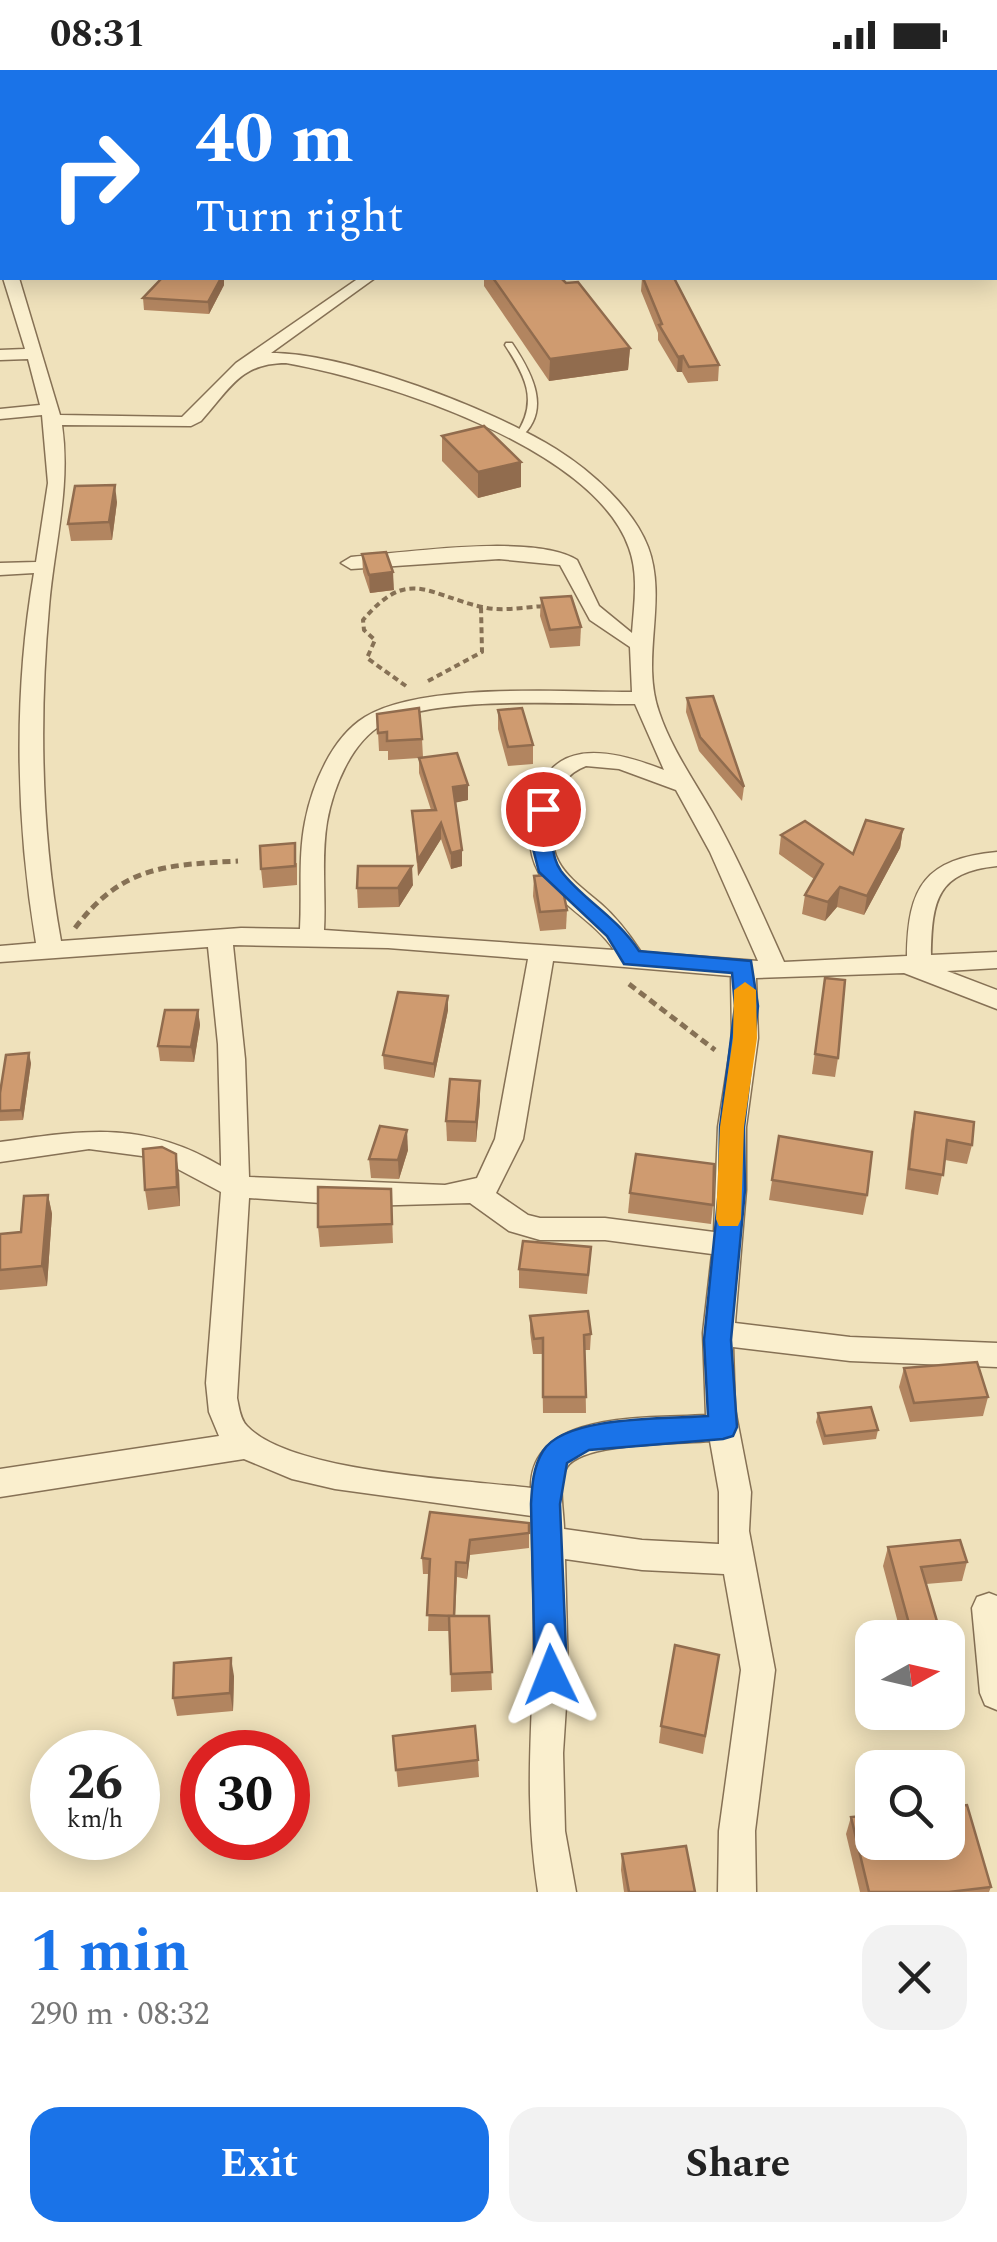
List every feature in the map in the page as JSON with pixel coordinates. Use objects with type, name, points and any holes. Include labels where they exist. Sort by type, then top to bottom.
[{"type":"street","points":[[0,414],[185,422],[195,417],[248,362],[365,280]]},
{"type":"street","points":[[8,281],[50,414],[57,449],[43,566],[29,757],[34,863],[58,950]]},
{"type":"street","points":[[0,355],[32,354]]},
{"type":"street","points":[[248,362],[279,357],[315,364],[446,406],[518,436],[568,465],[628,528],[638,550],[647,602],[640,644],[643,698],[742,895],[774,971]]},
{"type":"street","points":[[351,563],[494,554],[562,556],[572,565],[588,604],[606,627],[640,644]]},
{"type":"street","points":[[0,569],[43,566]]},
{"type":"street","points":[[312,938],[314,830],[330,777],[371,722],[387,713],[431,704],[643,698]]},
{"type":"street","points":[[632,958],[614,931],[550,872],[540,837],[548,789],[560,767],[580,758],[604,758],[684,785]]},
{"type":"street","points":[[911,963],[924,904],[937,880],[948,868],[997,859]]},
{"type":"street","points":[[220,938],[233,1062],[234,1187],[223,1414],[236,1436],[258,1453],[303,1468],[373,1482],[545,1504]]},
{"type":"street","points":[[0,954],[220,938],[312,938],[774,971],[997,960]]},
{"type":"street","points":[[0,1152],[89,1139],[182,1156],[234,1187],[362,1196],[474,1192],[487,1185],[509,1139],[542,952]]},
{"type":"street","points":[[911,963],[997,1000]]},
{"type":"street","points":[[737,1892],[737,1831],[758,1670],[732,1531],[733,1476],[723,1427],[718,1333],[746,1006],[743,966]]},
{"type":"street","points":[[474,1192],[519,1222],[540,1229],[605,1230],[726,1245]]},
{"type":"street","points":[[718,1333],[881,1351],[997,1355]]},
{"type":"street","points":[[557,1892],[547,1831],[545,1753],[551,1675],[547,1478],[555,1456],[572,1442],[642,1431],[723,1427]]},
{"type":"street","points":[[0,1483],[248,1444]]},
{"type":"street","points":[[546,1540],[587,1550],[738,1559]]},
{"type":"street","points":[[989,1608],[997,1693]]},
{"type":"lane","points":[[509,346],[522,364],[536,406],[529,425],[518,436]]},
{"type":"path","points":[[431,704],[367,658],[375,640],[362,626],[368,612],[386,595],[418,586],[481,607],[588,604]]},
{"type":"path","points":[[408,688],[456,669],[482,652],[481,607]]},
{"type":"path","points":[[58,950],[94,900],[119,880],[182,865],[238,862]]},
{"type":"path","points":[[584,955],[740,1068]]},
{"type":"building","points":[[160,280],[220,280],[208,302],[143,298]]},
{"type":"building","points":[[494,280],[578,282],[630,348],[550,359]]},
{"type":"building","points":[[644,280],[675,280],[719,365],[689,367],[683,356],[678,357],[659,325],[662,324]]},
{"type":"building","points":[[484,426],[521,462],[478,472],[442,436]]},
{"type":"building","points":[[115,485],[109,522],[68,524],[75,486]]},
{"type":"building","points":[[386,552],[393,572],[369,575],[362,554]]},
{"type":"building","points":[[571,596],[581,627],[550,630],[541,598]]},
{"type":"building","points":[[713,696],[744,787],[700,737],[687,698]]},
{"type":"building","points":[[419,708],[422,739],[387,741],[387,732],[378,733],[377,714]]},
{"type":"building","points":[[522,708],[533,745],[508,747],[498,710]]},
{"type":"building","points":[[457,753],[468,785],[453,787],[462,850],[451,853],[441,823],[418,860],[412,811],[436,810],[419,758]]},
{"type":"building","points":[[866,820],[903,829],[867,896],[840,887],[828,902],[805,895],[823,864],[781,835],[805,821],[853,854]]},
{"type":"building","points":[[295,843],[295,866],[261,869],[260,846]]},
{"type":"building","points":[[358,866],[412,866],[398,888],[357,888]]},
{"type":"building","points":[[551,875],[562,886],[567,910],[540,912],[534,876]]},
{"type":"building","points":[[825,978],[845,980],[838,1058],[815,1054]]},
{"type":"building","points":[[398,992],[448,996],[434,1064],[383,1055]]},
{"type":"building","points":[[165,1010],[198,1010],[191,1047],[158,1046]]},
{"type":"building","points":[[29,1053],[21,1110],[0,1111],[6,1055]]},
{"type":"building","points":[[450,1079],[480,1081],[476,1122],[446,1121]]},
{"type":"building","points":[[915,1112],[974,1122],[972,1145],[947,1140],[943,1175],[909,1169]]},
{"type":"building","points":[[380,1126],[407,1130],[398,1160],[369,1159]]},
{"type":"building","points":[[779,1136],[872,1152],[867,1195],[772,1180]]},
{"type":"building","points":[[162,1147],[176,1154],[177,1187],[145,1190],[143,1149]]},
{"type":"building","points":[[636,1154],[714,1164],[713,1205],[630,1193]]},
{"type":"building","points":[[318,1187],[391,1189],[392,1224],[318,1227]]},
{"type":"building","points":[[48,1195],[42,1266],[0,1270],[0,1234],[21,1232],[24,1196]]},
{"type":"building","points":[[523,1241],[591,1247],[588,1275],[519,1269]]},
{"type":"building","points":[[588,1311],[591,1334],[584,1335],[586,1397],[543,1397],[543,1338],[534,1339],[530,1316]]},
{"type":"building","points":[[977,1362],[988,1397],[914,1403],[904,1368]]},
{"type":"building","points":[[871,1407],[878,1430],[825,1436],[818,1413]]},
{"type":"building","points":[[430,1512],[529,1523],[529,1533],[470,1540],[467,1563],[456,1562],[454,1616],[427,1615],[430,1559],[422,1558]]},
{"type":"building","points":[[960,1540],[967,1562],[921,1567],[937,1620],[908,1620],[888,1547]]},
{"type":"building","points":[[449,1616],[489,1616],[492,1672],[451,1674]]},
{"type":"building","points":[[675,1645],[719,1655],[705,1736],[661,1726]]},
{"type":"building","points":[[231,1658],[230,1693],[173,1698],[174,1663]]},
{"type":"building","points":[[475,1726],[478,1760],[396,1770],[393,1736]]},
{"type":"building","points":[[965,1805],[991,1887],[949,1892],[869,1892],[861,1860],[965,1860]]},
{"type":"building","points":[[686,1846],[695,1892],[629,1892],[622,1854]]},
{"type":"slow traffic","points":[[728,1219],[732,1127],[745,1038],[745,990]]},
{"type":"route","points":[[543,809],[540,837],[550,872],[614,931],[632,958],[743,966],[746,1006],[732,1127],[732,1190],[718,1340],[723,1427],[584,1438],[555,1456],[547,1478],[545,1504],[551,1675]]}]
